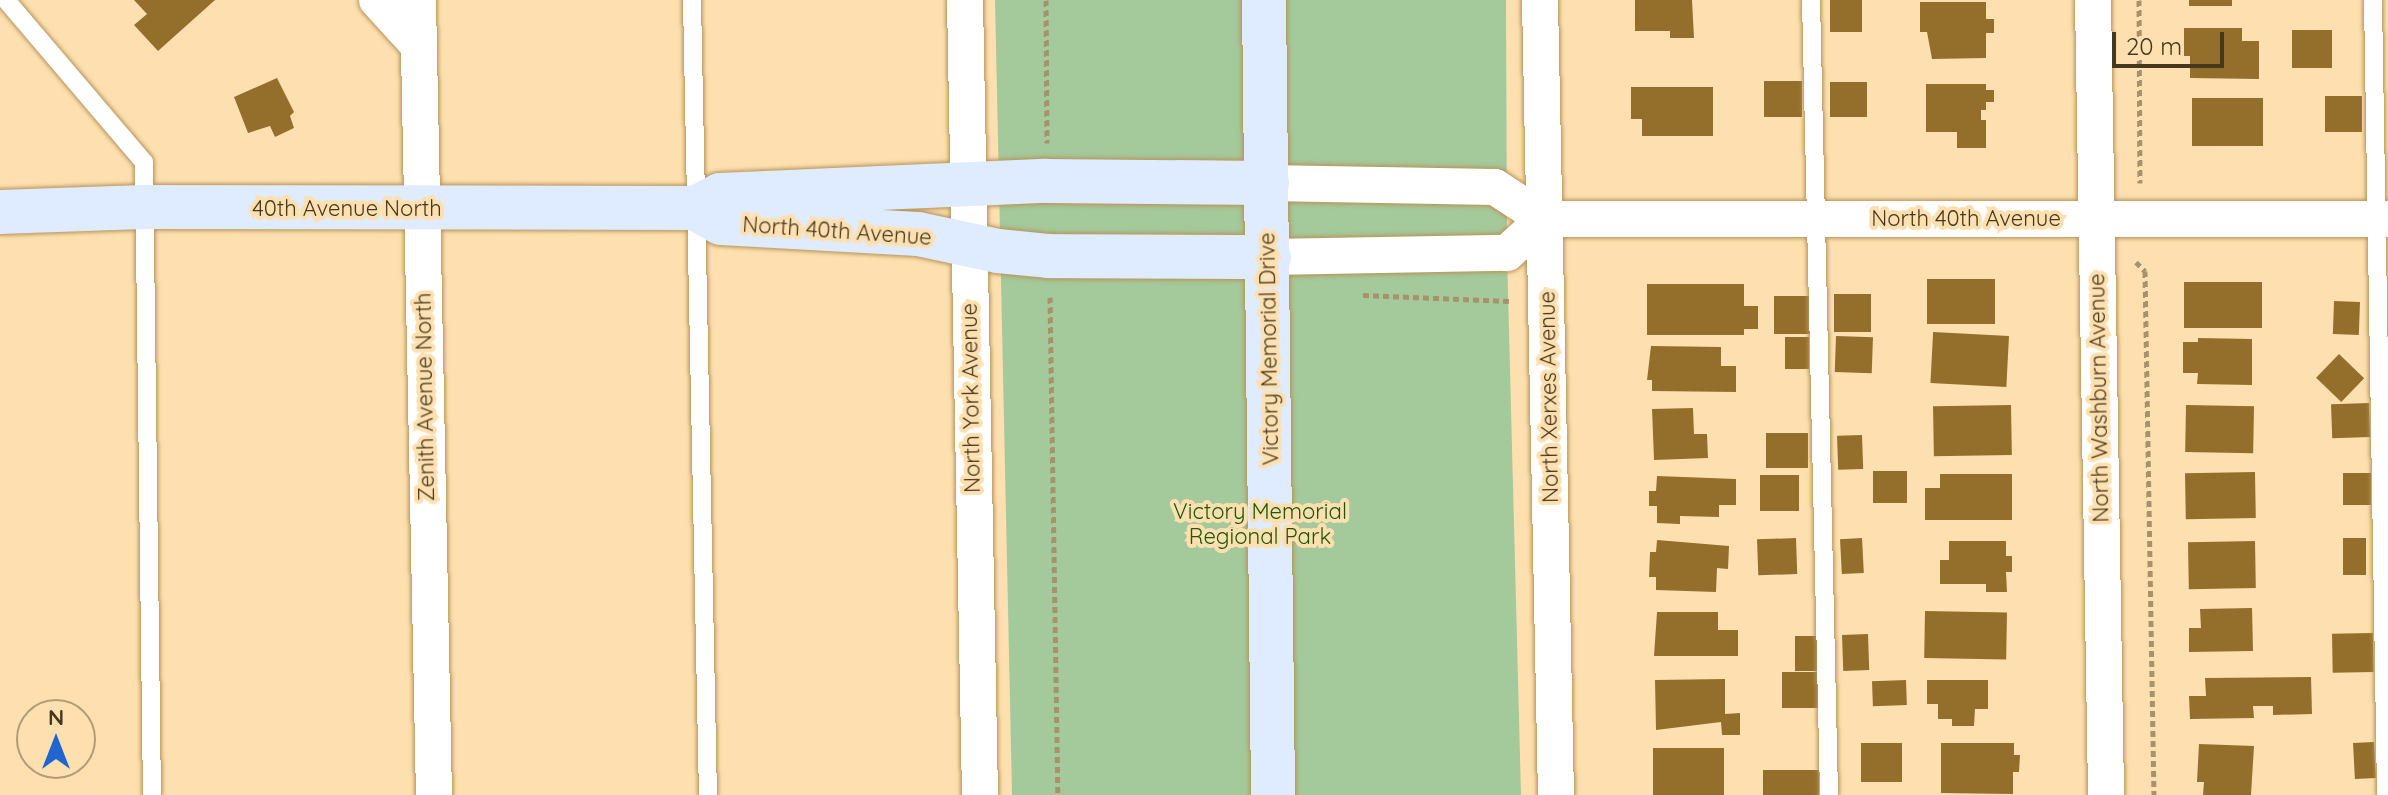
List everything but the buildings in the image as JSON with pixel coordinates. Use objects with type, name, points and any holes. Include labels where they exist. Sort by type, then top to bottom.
[{"type":"street","points":[[377,0],[419,46]]},
{"type":"street","name":"Zenith Avenue North","points":[[418,0],[434,795]]},
{"type":"street","name":"North York Avenue","points":[[965,0],[980,795]]},
{"type":"street","name":"Victory Memorial Drive","points":[[1264,0],[1273,795]]},
{"type":"street","name":"North Xerxes Avenue","points":[[1540,0],[1556,795]]},
{"type":"street","name":"North Washburn Avenue","points":[[2093,0],[2106,795]]},
{"type":"street","name":"North 40th Avenue","points":[[695,208],[720,195],[1046,181],[1495,187],[1544,219],[2382,219]]},
{"type":"street","name":"40th Avenue North","points":[[0,212],[143,207],[423,210],[695,208]]},
{"type":"street","name":"North 40th Avenue","points":[[695,208],[721,223],[918,234],[968,245],[1048,256],[1269,257],[1507,253],[1544,219]]},
{"type":"lane","points":[[6,0],[144,162],[152,795]]},
{"type":"lane","points":[[692,0],[708,795]]},
{"type":"lane","points":[[1811,0],[1829,795]]},
{"type":"lane","points":[[2373,0],[2382,219],[2386,795]]},
{"type":"path","points":[[1046,0],[1047,136]]},
{"type":"path","points":[[2136,185],[2141,182],[2139,0]]},
{"type":"path","points":[[2136,262],[2145,271],[2154,795]]},
{"type":"path","points":[[1050,293],[1058,795]]},
{"type":"green space","name":"Victory Memorial Regional Park","points":[[995,0],[1506,0],[1507,253],[1521,795],[1012,795]]}]
